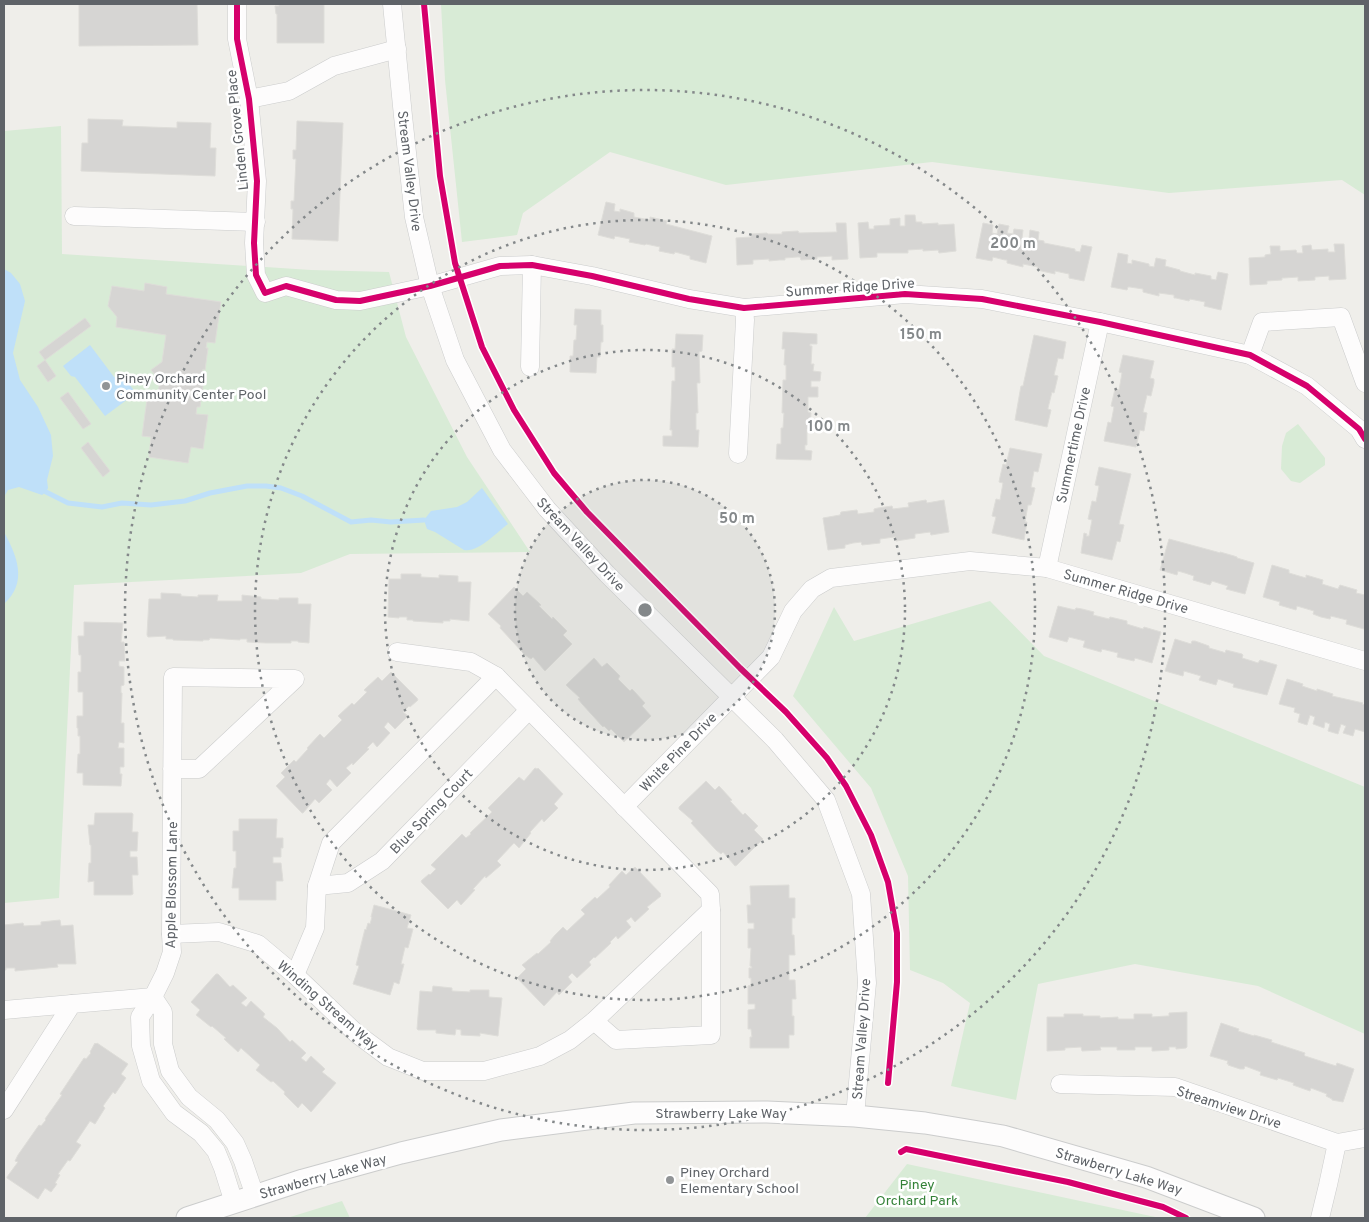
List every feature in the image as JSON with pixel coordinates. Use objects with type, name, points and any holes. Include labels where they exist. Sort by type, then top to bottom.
[{"type":"street","name":"Linden Grove Place","points":[[237,4],[237,39],[249,99],[257,181],[254,243],[256,275],[265,293],[286,286],[336,300],[360,301],[430,286]]},
{"type":"street","name":"Stream Valley Drive","points":[[392,4],[414,217],[430,286],[455,360],[502,450],[546,509],[607,574],[775,740],[826,800],[861,894],[867,983],[855,1116]]},
{"type":"street","name":"Linden Grove Place","points":[[249,99],[289,91],[334,66],[397,49]]},
{"type":"street","points":[[74,216],[256,222]]},
{"type":"street","name":"Summer Ridge Drive","points":[[430,286],[500,266],[532,265],[592,276],[688,299],[744,308],[905,294],[982,299],[1100,322],[1250,355],[1307,386],[1363,430]]},
{"type":"street","points":[[530,367],[532,265]]},
{"type":"street","points":[[738,454],[744,308]]},
{"type":"street","points":[[1250,355],[1262,322],[1341,317],[1365,383]]},
{"type":"street","name":"Summertime Drive","points":[[1046,568],[1100,322]]},
{"type":"street","name":"Summer Ridge Drive","points":[[731,697],[770,657],[792,611],[812,588],[831,578],[970,561],[1046,568],[1365,661]]},
{"type":"street","points":[[397,652],[471,662],[496,676],[710,894],[711,1035],[616,1040],[594,1021]]},
{"type":"street","points":[[295,975],[315,928],[318,886],[331,843],[496,676]]},
{"type":"street","name":"Apple Blossom Lane","points":[[172,769],[199,769],[295,679],[173,677],[172,769],[171,934],[172,952],[165,973],[140,1017],[141,1046],[151,1081],[174,1113],[201,1133],[216,1151],[234,1203]]},
{"type":"street","name":"White Pine Drive","points":[[624,807],[731,697]]},
{"type":"street","name":"Blue Spring Court","points":[[318,886],[348,883],[382,861],[529,710]]},
{"type":"street","name":"Winding Stream Way","points":[[171,934],[220,932],[258,944],[295,975],[357,1034],[388,1057],[423,1071],[484,1071],[540,1056],[570,1040],[594,1021],[711,910]]},
{"type":"street","points":[[4,1010],[153,997],[163,1012],[163,1044],[170,1072],[189,1097],[217,1120],[235,1143],[255,1196]]},
{"type":"street","points":[[4,1110],[72,1004]]},
{"type":"street","name":"Streamview Drive","points":[[1060,1084],[1174,1087],[1337,1143],[1365,1138]]},
{"type":"street","name":"Strawberry Lake Way","points":[[187,1218],[303,1180],[501,1130],[634,1113],[767,1112],[855,1116],[924,1123],[1003,1136],[1146,1177],[1254,1218]]},
{"type":"street","points":[[1320,1218],[1337,1143]]},
{"type":"green space","points":[[441,4],[1365,4],[1365,195],[1342,180],[1169,193],[932,162],[726,185],[610,152],[523,213],[517,235],[462,242],[445,80]]},
{"type":"green space","points":[[61,126],[62,254],[311,270],[389,272],[406,337],[467,457],[530,552],[350,554],[301,573],[74,585],[59,898],[4,903],[4,131]]},
{"type":"green space","points":[[1298,424],[1325,458],[1325,465],[1300,483],[1291,481],[1281,469],[1282,446],[1286,433]]},
{"type":"green space","points":[[990,601],[1044,656],[1365,787],[1365,1034],[1258,986],[1135,964],[1038,984],[1016,1100],[951,1086],[970,1003],[943,983],[910,970],[908,876],[871,788],[793,696],[834,607],[854,641]]},
{"type":"green space","name":"Piney Orchard Park","points":[[907,1164],[1160,1218],[865,1218]]},
{"type":"green space","points":[[342,1201],[350,1218],[287,1218]]},
{"type":"water","points":[[4,269],[11,273],[20,284],[25,301],[13,353],[20,380],[38,407],[51,435],[53,456],[47,480],[48,488],[42,495],[19,487],[8,490],[4,497]]},
{"type":"water","name":"Piney Orchard Community Center Pool","points":[[90,345],[114,377],[125,379],[136,393],[105,416],[75,377],[71,376],[63,366]]},
{"type":"water","points":[[482,488],[508,524],[487,541],[475,548],[464,550],[427,529],[424,520],[431,511],[457,507],[467,502]]},
{"type":"water","points":[[4,532],[13,550],[18,569],[18,578],[16,587],[4,604]]},
{"type":"building","points":[[79,4],[197,4],[198,45],[79,46]]},
{"type":"building","points":[[279,4],[324,4],[324,43],[277,43],[277,14],[275,6],[279,6]]},
{"type":"building","points":[[88,119],[123,120],[122,126],[177,128],[177,122],[211,123],[210,148],[216,148],[215,176],[81,171],[82,143],[88,143]]},
{"type":"building","points":[[297,121],[343,123],[338,241],[292,239],[293,209],[291,209],[291,201],[294,201],[296,159],[293,159],[293,150],[296,150]]},
{"type":"building","points":[[606,202],[615,204],[614,211],[620,212],[620,209],[634,213],[634,217],[650,220],[650,217],[667,221],[666,224],[712,236],[706,263],[690,259],[690,256],[675,252],[674,254],[659,251],[660,247],[629,242],[630,239],[615,236],[614,239],[598,235]]},
{"type":"building","points":[[905,215],[915,215],[916,222],[922,222],[922,224],[954,224],[956,251],[939,253],[938,250],[908,250],[908,253],[877,253],[877,257],[860,258],[858,223],[868,222],[869,229],[874,229],[874,226],[890,225],[890,219],[900,218],[900,226],[905,226]]},
{"type":"building","points":[[836,223],[846,223],[848,259],[832,260],[832,256],[801,260],[800,257],[797,257],[785,258],[785,260],[753,260],[753,264],[737,265],[736,238],[751,237],[751,234],[782,234],[782,232],[798,231],[799,233],[837,232]]},
{"type":"building","points":[[983,223],[993,225],[992,233],[997,234],[999,224],[1009,226],[1007,233],[1013,234],[1014,229],[1023,230],[1022,238],[1029,239],[1030,230],[1039,232],[1038,240],[1044,241],[1044,243],[1075,249],[1075,251],[1080,252],[1082,245],[1092,247],[1084,281],[1069,278],[1069,274],[1055,271],[1055,274],[1037,270],[1038,267],[1023,264],[1023,267],[1007,263],[1007,260],[993,257],[992,261],[976,258]]},
{"type":"building","points":[[1334,244],[1344,244],[1346,279],[1329,280],[1329,276],[1315,277],[1315,280],[1298,281],[1298,277],[1282,278],[1282,280],[1267,281],[1267,284],[1250,285],[1249,258],[1265,257],[1265,255],[1271,254],[1270,246],[1280,246],[1280,251],[1296,250],[1297,253],[1303,253],[1302,246],[1311,245],[1312,250],[1328,249],[1328,252],[1335,252]]},
{"type":"building","points":[[1118,253],[1128,255],[1127,263],[1132,264],[1132,260],[1154,267],[1156,258],[1166,260],[1165,266],[1195,275],[1195,273],[1211,276],[1211,279],[1216,280],[1218,272],[1228,274],[1221,310],[1204,306],[1205,302],[1174,298],[1174,295],[1159,293],[1159,296],[1143,292],[1143,289],[1128,287],[1127,290],[1111,287]]},
{"type":"building","points":[[145,283],[167,287],[166,294],[221,302],[215,343],[207,342],[205,370],[203,369],[200,385],[203,386],[200,407],[197,407],[196,414],[208,415],[203,449],[191,447],[188,463],[149,457],[151,437],[142,436],[148,392],[158,393],[160,381],[151,370],[162,362],[166,335],[116,327],[117,317],[108,306],[112,286],[144,291]]},
{"type":"building","points":[[575,309],[601,310],[603,342],[601,342],[600,357],[597,357],[596,373],[570,372],[570,356],[573,356],[574,340],[576,340],[577,325],[574,325]]},
{"type":"building","points":[[85,318],[91,326],[45,360],[39,352]]},
{"type":"building","points":[[783,332],[817,334],[817,344],[810,344],[812,346],[811,364],[814,364],[813,371],[821,372],[820,381],[811,381],[811,387],[818,387],[818,397],[808,397],[808,412],[811,413],[810,429],[807,429],[807,445],[805,445],[805,450],[812,451],[811,460],[776,459],[777,444],[781,444],[781,428],[783,428],[784,413],[782,413],[783,380],[786,380],[786,365],[784,365],[785,349],[782,349]]},
{"type":"building","points":[[676,334],[703,335],[702,351],[699,352],[700,383],[697,383],[698,413],[696,413],[696,430],[699,430],[698,447],[663,446],[663,436],[672,436],[672,430],[670,430],[672,381],[675,381],[675,367],[672,367],[672,349],[675,349]]},
{"type":"building","points":[[1034,335],[1066,342],[1063,359],[1058,358],[1054,375],[1058,376],[1048,408],[1051,410],[1047,427],[1015,420],[1021,386],[1023,386]]},
{"type":"building","points":[[1123,355],[1154,361],[1150,378],[1154,379],[1154,383],[1151,396],[1147,395],[1143,412],[1147,413],[1144,431],[1140,430],[1136,447],[1104,441],[1108,422],[1111,423],[1114,407],[1111,406],[1115,389],[1119,390],[1122,373],[1119,372]]},
{"type":"building","points":[[45,360],[56,376],[48,382],[37,366]]},
{"type":"building","points":[[68,392],[91,424],[83,429],[60,398]]},
{"type":"building","points":[[88,442],[110,471],[103,477],[81,448]]},
{"type":"building","points":[[1010,448],[1042,454],[1038,472],[1034,471],[1031,487],[1035,488],[1031,505],[1028,505],[1024,540],[992,533],[996,517],[992,516],[996,499],[1000,500],[1003,483],[999,482],[1000,477],[1003,464],[1006,465]]},
{"type":"building","points":[[1099,467],[1131,474],[1119,524],[1124,525],[1120,542],[1117,541],[1112,560],[1081,553],[1084,533],[1087,534],[1086,536],[1089,536],[1092,520],[1088,519],[1092,501],[1096,502],[1099,486],[1095,485]]},
{"type":"building","points":[[926,500],[927,503],[944,500],[949,532],[931,535],[930,532],[915,534],[915,538],[896,541],[896,537],[880,539],[880,543],[862,545],[861,542],[853,543],[845,545],[845,548],[828,550],[823,518],[840,515],[841,512],[857,510],[858,514],[874,512],[874,509],[892,506],[893,509],[909,507],[908,503]]},
{"type":"building","points":[[1169,539],[1254,563],[1245,594],[1226,589],[1228,586],[1212,581],[1210,585],[1193,580],[1194,576],[1178,571],[1177,575],[1160,570]]},
{"type":"building","points":[[1272,565],[1306,578],[1306,575],[1323,580],[1322,584],[1338,589],[1340,585],[1357,590],[1356,593],[1365,595],[1364,629],[1346,624],[1347,620],[1331,616],[1330,619],[1321,617],[1313,614],[1314,611],[1297,606],[1296,610],[1279,605],[1280,602],[1263,597]]},
{"type":"building","points":[[401,574],[421,574],[421,577],[439,578],[439,575],[458,576],[458,582],[471,582],[469,621],[450,619],[450,621],[443,621],[443,623],[407,620],[407,617],[388,617],[389,579],[401,579]]},
{"type":"building","points":[[514,587],[523,596],[527,592],[541,605],[539,606],[567,631],[563,635],[572,644],[545,671],[533,657],[531,659],[525,655],[500,628],[501,626],[488,614]]},
{"type":"building","points":[[161,593],[198,597],[198,595],[218,595],[217,601],[242,601],[242,595],[279,600],[279,598],[298,598],[298,604],[311,604],[309,643],[291,641],[291,643],[266,643],[247,642],[247,639],[210,638],[203,641],[173,640],[166,639],[166,636],[148,637],[149,599],[161,599]]},
{"type":"building","points":[[1058,606],[1094,612],[1093,615],[1127,621],[1127,624],[1130,625],[1161,632],[1152,663],[1135,658],[1134,661],[1117,657],[1118,653],[1102,649],[1101,652],[1083,647],[1085,641],[1069,637],[1067,642],[1049,637]]},
{"type":"building","points":[[84,622],[123,623],[121,642],[124,642],[125,661],[119,661],[119,666],[124,667],[124,685],[121,686],[121,723],[124,723],[124,743],[119,742],[118,748],[124,748],[124,767],[120,767],[120,774],[122,774],[121,786],[83,785],[83,773],[77,773],[80,736],[78,736],[77,716],[83,716],[83,692],[78,692],[78,672],[81,672],[81,655],[79,655],[78,636],[84,636]]},
{"type":"building","points":[[1175,639],[1191,644],[1192,641],[1195,641],[1225,653],[1226,650],[1242,654],[1242,658],[1258,663],[1260,660],[1277,665],[1267,695],[1233,687],[1234,684],[1218,679],[1216,685],[1199,680],[1201,676],[1184,671],[1183,676],[1165,671]]},
{"type":"building","points":[[594,658],[602,667],[607,663],[620,676],[618,679],[630,691],[632,689],[645,703],[642,706],[651,716],[624,742],[611,729],[609,731],[603,727],[578,699],[580,698],[566,685]]},
{"type":"building","points":[[391,672],[418,700],[403,712],[408,716],[395,729],[388,722],[384,727],[390,733],[377,747],[373,742],[367,748],[369,749],[353,765],[352,763],[346,768],[351,773],[337,787],[330,779],[326,784],[332,790],[319,803],[315,799],[302,813],[276,786],[285,777],[281,773],[294,760],[296,762],[320,734],[324,738],[342,720],[338,716],[352,703],[354,705],[367,692],[364,690],[378,677],[382,681]]},
{"type":"building","points":[[1287,679],[1317,691],[1317,689],[1333,694],[1332,696],[1363,703],[1365,705],[1365,732],[1355,729],[1353,736],[1343,733],[1346,726],[1341,724],[1338,734],[1328,731],[1330,724],[1325,722],[1324,728],[1313,724],[1315,717],[1310,715],[1307,725],[1298,722],[1300,714],[1294,712],[1295,708],[1279,704]]},
{"type":"building","points":[[535,768],[538,768],[563,794],[554,804],[558,808],[544,822],[542,819],[519,848],[514,843],[497,861],[501,865],[486,878],[485,876],[461,905],[457,900],[448,909],[421,881],[436,869],[431,865],[462,834],[466,838],[492,812],[488,808],[519,777],[524,781]]},
{"type":"building","points":[[706,781],[715,790],[719,786],[743,815],[745,813],[758,826],[754,830],[763,839],[735,866],[723,852],[721,854],[716,850],[691,823],[693,821],[679,809]]},
{"type":"building","points":[[95,813],[133,814],[132,832],[138,832],[137,851],[130,851],[130,857],[137,857],[138,875],[132,875],[133,894],[131,895],[94,895],[94,881],[88,882],[91,845],[88,825],[94,825]]},
{"type":"building","points":[[239,819],[277,819],[276,838],[283,838],[283,848],[281,848],[281,857],[273,857],[273,863],[281,863],[283,881],[276,881],[276,900],[239,900],[239,888],[232,888],[234,868],[236,868],[236,851],[233,851],[233,831],[239,831]]},
{"type":"building","points":[[635,867],[661,896],[647,907],[649,909],[635,922],[631,917],[626,921],[631,927],[618,939],[616,936],[611,943],[589,962],[591,965],[577,978],[572,973],[568,977],[572,982],[559,995],[557,992],[544,1006],[517,978],[526,969],[522,965],[551,942],[563,927],[567,931],[585,914],[581,910],[610,887],[609,885],[622,871],[626,875]]},
{"type":"building","points":[[789,885],[789,898],[795,898],[795,918],[792,918],[792,935],[794,935],[795,955],[789,955],[789,980],[795,980],[796,999],[792,999],[794,1035],[789,1035],[789,1048],[750,1048],[750,1037],[752,1037],[751,1029],[748,1029],[748,1010],[755,1009],[755,1004],[748,1004],[748,986],[751,985],[749,968],[752,968],[750,966],[751,948],[748,948],[748,929],[754,929],[754,923],[748,923],[747,905],[751,905],[750,886]]},
{"type":"building","points":[[374,905],[411,915],[407,928],[413,929],[408,948],[405,947],[401,964],[404,964],[399,984],[394,982],[390,995],[353,984],[359,966],[356,965],[365,929],[368,923],[370,924]]},
{"type":"building","points":[[60,920],[61,926],[73,925],[76,964],[57,964],[58,967],[15,971],[15,968],[6,968],[4,970],[4,925],[23,923],[24,926],[41,925],[41,922]]},
{"type":"building","points":[[216,974],[230,987],[233,985],[247,998],[241,1003],[246,1007],[251,1001],[265,1014],[263,1017],[290,1042],[292,1040],[306,1053],[301,1058],[306,1062],[311,1056],[325,1069],[322,1072],[336,1083],[311,1112],[302,1103],[298,1108],[273,1081],[271,1082],[256,1070],[260,1065],[241,1048],[238,1052],[224,1039],[226,1038],[196,1015],[200,1010],[191,1002]]},
{"type":"building","points":[[433,986],[452,988],[452,991],[489,990],[489,997],[502,998],[498,1036],[480,1033],[480,1036],[461,1035],[461,1030],[456,1029],[455,1035],[436,1033],[436,1030],[418,1030],[420,991],[432,992]]},
{"type":"building","points":[[1187,1012],[1186,1048],[1176,1049],[1176,1047],[1169,1047],[1169,1050],[1152,1051],[1152,1047],[1135,1047],[1135,1050],[1117,1050],[1117,1047],[1100,1047],[1101,1050],[1082,1051],[1081,1047],[1047,1051],[1047,1017],[1064,1017],[1064,1014],[1083,1014],[1083,1016],[1100,1016],[1100,1018],[1118,1017],[1118,1019],[1134,1019],[1134,1014],[1152,1014],[1152,1017],[1169,1016],[1169,1013]]},
{"type":"building","points":[[1221,1023],[1239,1029],[1238,1031],[1272,1040],[1271,1042],[1305,1053],[1305,1056],[1336,1066],[1337,1063],[1354,1069],[1343,1102],[1332,1100],[1326,1096],[1327,1094],[1311,1088],[1310,1091],[1293,1085],[1294,1083],[1260,1075],[1261,1072],[1245,1066],[1244,1069],[1240,1069],[1228,1065],[1228,1061],[1210,1056]]},
{"type":"building","points":[[95,1043],[128,1064],[121,1074],[126,1078],[115,1094],[113,1092],[103,1106],[105,1108],[95,1124],[90,1121],[76,1142],[81,1145],[58,1174],[60,1175],[55,1183],[57,1184],[51,1192],[45,1188],[38,1199],[7,1177],[18,1162],[15,1161],[18,1155],[39,1125],[41,1126],[46,1120],[62,1095],[60,1094],[84,1058],[86,1059],[91,1053]]},
{"type":"waterway","points":[[46,492],[68,503],[102,507],[122,503],[151,505],[185,501],[210,493],[247,486],[266,486],[281,488],[302,496],[351,522],[424,520]]},
{"type":"cycle path","points":[[237,4],[237,39],[249,99],[257,181],[254,243],[256,275],[265,293],[286,286],[336,300],[360,301],[430,286],[500,266],[532,265],[592,276],[689,299],[744,308],[905,294],[982,299],[1100,322],[1250,355],[1307,386],[1359,429],[1365,439]]},
{"type":"cycle path","points":[[424,4],[440,176],[455,263],[482,347],[514,410],[554,473],[587,512],[740,668],[786,712],[827,758],[846,786],[871,835],[888,882],[897,933],[897,982],[888,1083]]},
{"type":"cycle path","points":[[901,1152],[906,1149],[1068,1182],[1163,1207],[1186,1218]]},
{"type":"place","name":"Piney Orchard Community Center Pool","points":[[106,386]]},
{"type":"place","name":"Piney Orchard Elementary School","points":[[670,1180]]}]
